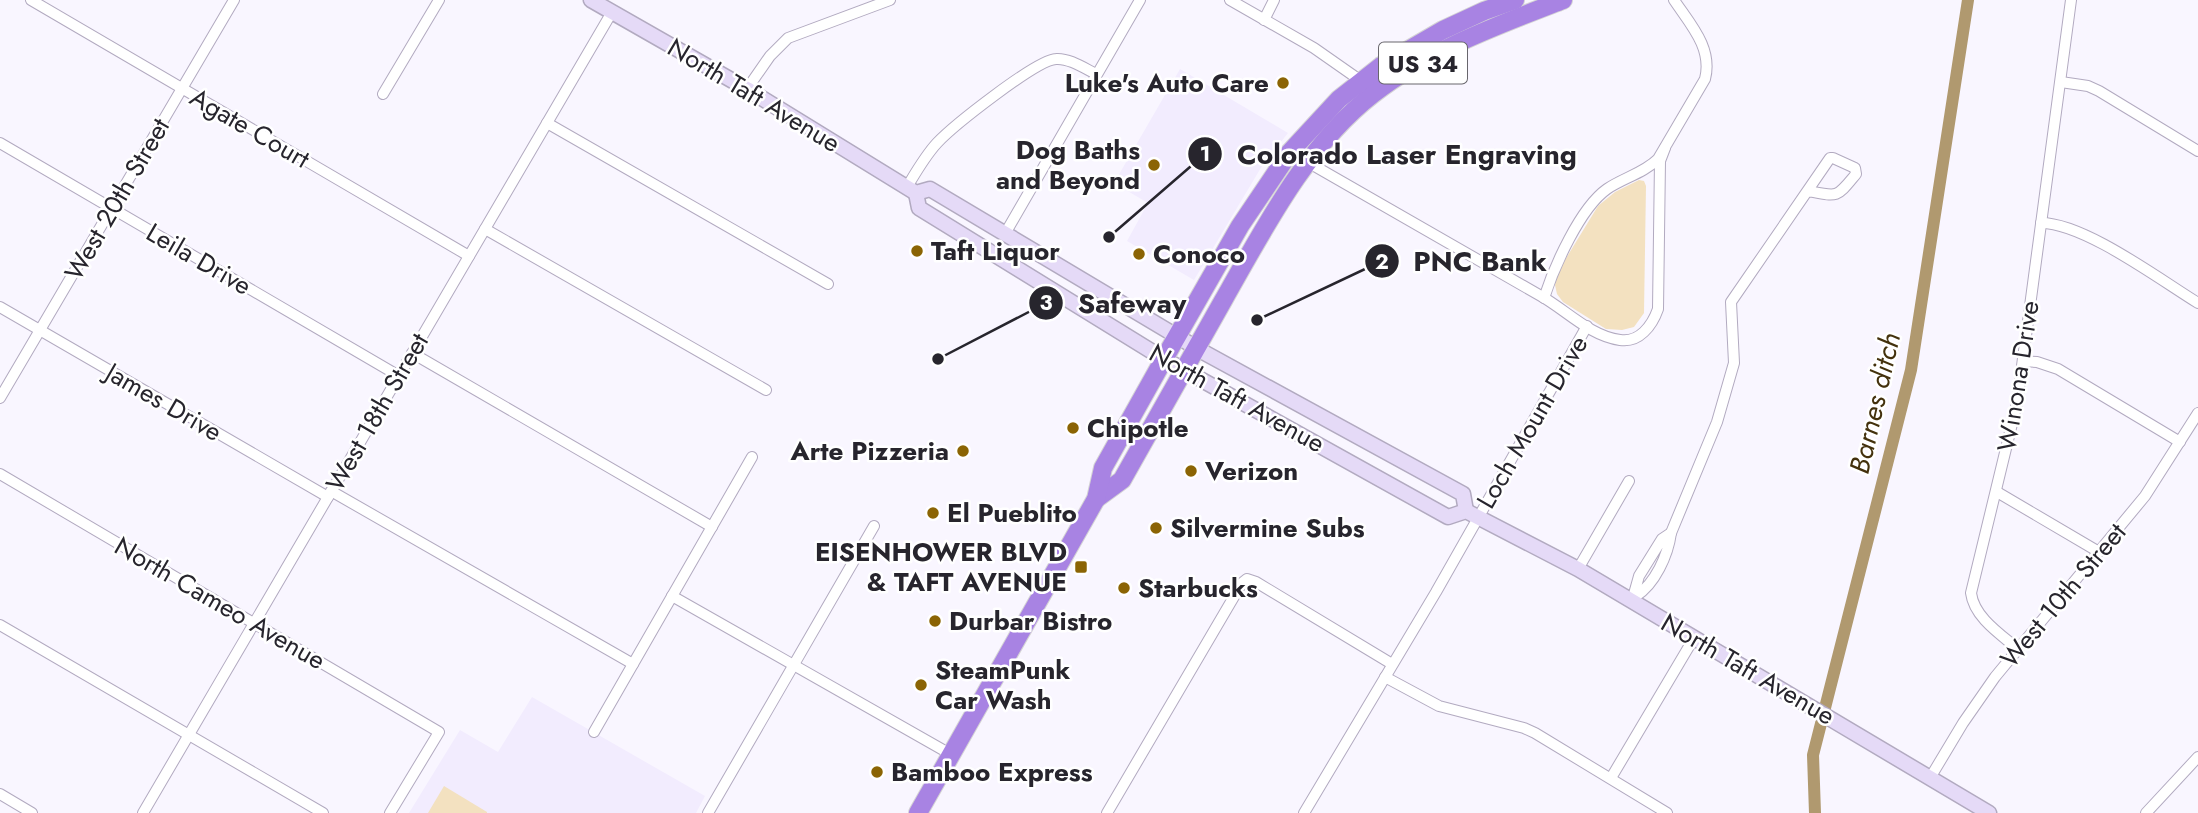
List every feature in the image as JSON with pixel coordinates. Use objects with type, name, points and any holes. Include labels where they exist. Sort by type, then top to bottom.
[{"type":"highway","name":"US 34","points":[[1096,499],[1122,480],[1263,230],[1308,163],[1347,118],[1381,66],[1443,30],[1484,10],[1515,0]]},
{"type":"highway","name":"US 34","points":[[918,813],[1096,499],[1103,468],[1164,359],[1240,226],[1290,152],[1339,99],[1417,66],[1473,36],[1563,0]]},
{"type":"main road","name":"North Taft Avenue","points":[[591,0],[747,89],[912,190],[930,189],[1265,387],[1463,495],[1472,515]]},
{"type":"main road","name":"North Taft Avenue","points":[[912,190],[919,208],[1164,359],[1448,517],[1472,515],[1634,598],[1694,638],[1990,813]]},
{"type":"street","name":"Agate Court","points":[[31,0],[469,256]]},
{"type":"street","name":"West 20th Street","points":[[0,398],[234,0]]},
{"type":"street","points":[[383,94],[439,0]]},
{"type":"street","points":[[747,89],[770,56],[788,38],[890,0]]},
{"type":"street","points":[[1006,232],[1140,0]]},
{"type":"street","points":[[1230,0],[1314,48],[1367,87]]},
{"type":"street","points":[[1264,20],[1274,0]]},
{"type":"street","name":"Loch Mount Drive","points":[[1544,298],[1553,269],[1594,202],[1608,188],[1651,166],[1665,148],[1705,79],[1708,69],[1705,49],[1674,0]]},
{"type":"street","name":"Winona Drive","points":[[2018,649],[1979,614],[1972,600],[1972,586],[2017,403],[2071,0]]},
{"type":"street","name":"West 18th Street","points":[[143,813],[611,12]]},
{"type":"street","points":[[912,190],[923,162],[946,135],[1037,66],[1056,59],[1065,60],[1096,74]]},
{"type":"street","points":[[2061,82],[2088,86],[2099,91],[2198,151]]},
{"type":"street","points":[[547,122],[828,284]]},
{"type":"street","name":"Leila Drive","points":[[0,143],[399,376]]},
{"type":"street","name":"Loch Mount Drive","points":[[1304,813],[1385,677],[1472,515],[1587,326],[1610,338],[1629,340],[1639,336],[1655,319],[1659,293],[1660,161],[1665,148]]},
{"type":"street","points":[[1290,152],[1544,298],[1587,326]]},
{"type":"street","points":[[1634,598],[1646,589],[1664,558],[1671,533],[1717,422],[1734,363],[1731,302],[1830,158],[1855,168],[1856,174],[1840,194],[1834,196],[1808,191]]},
{"type":"street","points":[[2041,223],[2054,223],[2078,231],[2198,303]]},
{"type":"street","points":[[485,229],[766,390]]},
{"type":"street","name":"James Drive","points":[[0,307],[633,664]]},
{"type":"street","points":[[412,353],[712,527]]},
{"type":"street","points":[[2023,361],[2037,362],[2058,369],[2180,442]]},
{"type":"street","name":"West 10th Street","points":[[1930,778],[1963,723],[2018,649],[2145,496],[2198,413]]},
{"type":"street","points":[[594,732],[752,457]]},
{"type":"street","name":"North Cameo Avenue","points":[[0,474],[439,732],[390,813]]},
{"type":"street","points":[[1578,569],[1629,481]]},
{"type":"street","points":[[1997,492],[2099,552]]},
{"type":"street","points":[[708,813],[874,526]]},
{"type":"street","points":[[1107,813],[1242,583],[1247,579],[1392,664]]},
{"type":"street","points":[[672,596],[952,755]]},
{"type":"street","points":[[0,625],[323,813]]},
{"type":"street","points":[[1611,778],[1694,638]]},
{"type":"street","points":[[1385,677],[1439,706],[1535,733],[1667,813]]},
{"type":"street","points":[[2146,813],[2198,757]]},
{"type":"street","points":[[0,794],[32,813]]},
{"type":"shaded area","points":[[1180,69],[1288,133],[1262,166],[1194,280],[1127,241],[1148,203],[1114,183]]},
{"type":"shaded area","points":[[1639,180],[1644,181],[1646,186],[1644,313],[1634,327],[1622,330],[1606,329],[1563,302],[1555,285],[1557,273],[1598,206],[1615,192]]},
{"type":"shaded area","points":[[532,697],[705,796],[696,813],[409,813],[460,730],[498,752]]},
{"type":"shaded area","points":[[444,786],[487,812],[487,813],[428,813]]},
{"type":"waterway","name":"Barnes ditch","points":[[1815,813],[1813,755],[1911,370],[1968,0]]},
{"type":"place","name":"Luke's Auto Care","points":[[1283,83]]},
{"type":"place","name":"Dog Baths and Beyond","points":[[1154,165]]},
{"type":"place","name":"Colorado Laser Engraving","points":[[1109,237]]},
{"type":"place","name":"Taft Liquor","points":[[917,251]]},
{"type":"place","name":"Conoco","points":[[1139,254]]},
{"type":"place","name":"PNC Bank","points":[[1257,320]]},
{"type":"place","name":"Safeway","points":[[938,359]]},
{"type":"place","name":"Chipotle","points":[[1073,428]]},
{"type":"place","name":"Arte Pizzeria","points":[[963,451]]},
{"type":"place","name":"Verizon","points":[[1191,471]]},
{"type":"place","name":"El Pueblito","points":[[933,513]]},
{"type":"place","name":"Silvermine Subs","points":[[1156,528]]},
{"type":"place","name":"EISENHOWER BLVD & TAFT AVENUE","points":[[1081,567]]},
{"type":"place","name":"Starbucks","points":[[1124,588]]},
{"type":"place","name":"Durbar Bistro","points":[[935,621]]},
{"type":"place","name":"SteamPunk Car Wash","points":[[921,685]]},
{"type":"place","name":"Bamboo Express","points":[[877,772]]}]
